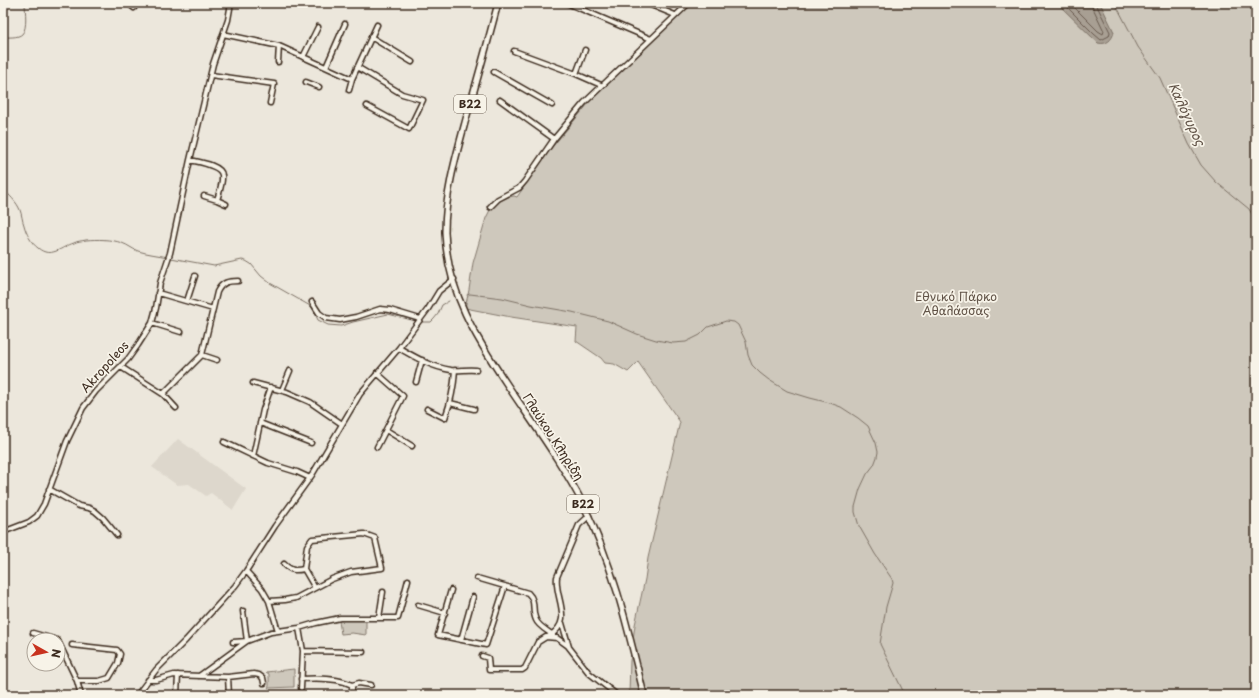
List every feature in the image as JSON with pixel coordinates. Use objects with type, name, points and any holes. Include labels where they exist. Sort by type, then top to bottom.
[{"type":"main road","name":"Γλαύκου Κληρίδη","points":[[498,3],[453,168],[447,207],[449,248],[453,279],[475,333],[489,358],[569,479],[589,516],[604,551],[616,587],[644,695]]},
{"type":"street","points":[[3,16],[5,3]]},
{"type":"street","points":[[128,3],[134,8]]},
{"type":"street","name":"Akropoleos","points":[[3,532],[35,519],[42,508],[71,432],[83,408],[98,388],[121,367],[138,345],[152,323],[160,283],[170,256],[190,160],[216,53],[229,14],[231,3]]},
{"type":"street","points":[[567,3],[651,39]]},
{"type":"street","points":[[647,3],[675,16]]},
{"type":"street","points":[[490,207],[498,199],[514,192],[525,182],[554,139],[584,103],[601,85],[689,3]]},
{"type":"street","points":[[326,67],[345,24]]},
{"type":"street","points":[[349,90],[357,67],[377,25]]},
{"type":"street","points":[[303,57],[318,27]]},
{"type":"street","points":[[223,34],[279,46],[352,79]]},
{"type":"street","points":[[371,37],[412,62]]},
{"type":"street","points":[[278,62],[279,46]]},
{"type":"street","points":[[576,74],[585,50]]},
{"type":"street","points":[[514,51],[601,85]]},
{"type":"street","points":[[357,67],[402,94],[424,100],[409,129],[367,106]]},
{"type":"street","points":[[494,72],[552,105]]},
{"type":"street","points":[[211,75],[274,84],[270,103]]},
{"type":"street","points":[[306,82],[319,87]]},
{"type":"street","points":[[500,100],[554,139]]},
{"type":"street","points":[[190,160],[216,167],[221,171],[222,175],[217,200]]},
{"type":"street","points":[[204,196],[226,204]]},
{"type":"street","points":[[187,300],[195,276]]},
{"type":"street","points":[[136,695],[156,670],[227,596],[246,571],[274,526],[310,478],[360,394],[399,348],[428,309],[439,291],[453,279]]},
{"type":"street","points":[[163,394],[202,355],[220,285],[226,282],[238,281]]},
{"type":"street","points":[[158,293],[187,300],[213,309]]},
{"type":"street","points":[[312,302],[319,313],[326,318],[340,320],[356,317],[380,309],[390,310],[419,320]]},
{"type":"street","points":[[152,323],[181,332]]},
{"type":"street","points":[[399,348],[433,366],[455,370],[476,370]]},
{"type":"street","points":[[202,355],[217,360]]},
{"type":"street","points":[[416,382],[422,360]]},
{"type":"street","points":[[121,367],[163,394],[176,408]]},
{"type":"street","points":[[426,409],[445,418],[454,386],[455,370]]},
{"type":"street","points":[[282,390],[290,371]]},
{"type":"street","points":[[377,373],[403,396],[377,447]]},
{"type":"street","points":[[253,383],[282,390],[310,402],[342,424]]},
{"type":"street","points":[[253,456],[263,410],[271,387]]},
{"type":"street","points":[[450,403],[474,409]]},
{"type":"street","points":[[260,423],[312,443]]},
{"type":"street","points":[[386,430],[412,446]]},
{"type":"street","points":[[224,442],[268,463],[297,472],[310,478]]},
{"type":"street","points":[[50,489],[79,506],[95,511],[117,535]]},
{"type":"street","points":[[570,649],[562,622],[562,605],[557,577],[579,525],[589,516]]},
{"type":"street","points":[[269,601],[296,598],[315,588],[332,579],[351,572],[382,568],[375,538],[364,534],[312,539],[307,546],[304,569],[315,588]]},
{"type":"street","points":[[284,564],[289,569],[304,569]]},
{"type":"street","points":[[246,571],[262,589],[269,601],[278,631]]},
{"type":"street","points":[[477,578],[528,593],[534,602],[536,621],[551,636],[558,638],[565,643],[589,673],[617,695]]},
{"type":"street","points":[[198,676],[247,641],[271,632],[299,628],[340,618],[398,618],[408,580]]},
{"type":"street","points":[[451,590],[438,635],[486,645],[505,586]]},
{"type":"street","points":[[379,618],[383,592]]},
{"type":"street","points":[[461,640],[473,597]]},
{"type":"street","points":[[418,605],[445,612]]},
{"type":"street","points":[[243,611],[247,641]]},
{"type":"street","points":[[482,656],[488,658],[489,670],[522,670],[525,668],[538,642],[556,632],[562,622]]},
{"type":"street","points":[[299,628],[302,651],[301,688]]},
{"type":"street","points":[[233,642],[247,641]]},
{"type":"street","points":[[72,645],[117,650],[120,654],[118,663],[109,678],[99,681],[77,681]]},
{"type":"street","points":[[302,651],[363,652]]},
{"type":"street","points":[[66,658],[77,681],[81,695]]},
{"type":"street","points":[[148,680],[153,681],[174,675],[228,677],[254,674],[263,678],[264,683]]},
{"type":"street","points":[[177,695],[178,675]]},
{"type":"street","points":[[228,677],[229,695]]},
{"type":"street","points":[[301,679],[310,678],[343,681],[352,685],[360,683],[370,685]]},
{"type":"street","points":[[352,685],[352,695]]},
{"type":"street","points":[[141,690],[146,695]]},
{"type":"shaded area","points":[[178,439],[246,489],[233,510],[211,493],[206,496],[189,484],[177,485],[152,467]]},
{"type":"green space","name":"Εθνικό Πάρκο Αθαλάσσας","points":[[690,3],[1256,3],[1256,695],[629,695],[630,661],[635,625],[648,558],[680,422],[638,362],[628,372],[614,364],[605,363],[601,358],[576,341],[577,327],[465,308],[473,263],[486,218],[491,208],[508,197],[517,197],[548,152],[588,104],[587,103]]},
{"type":"green space","points":[[366,618],[366,635],[352,633],[341,634],[339,621]]},
{"type":"green space","points":[[294,669],[294,687],[268,688],[269,674],[266,672]]},
{"type":"water","points":[[1057,3],[1100,3],[1114,32],[1112,37],[1106,43],[1098,43]]},
{"type":"waterway","points":[[3,37],[18,36],[24,31],[26,24],[25,3]]},
{"type":"waterway","name":"Καλόγυρος","points":[[1115,3],[1138,47],[1160,78],[1189,144],[1201,165],[1216,182],[1249,209],[1256,221]]},
{"type":"waterway","points":[[3,189],[19,207],[26,231],[31,241],[35,246],[43,251],[56,251],[80,241],[104,240],[122,243],[142,252],[168,257]]},
{"type":"waterway","points":[[171,258],[214,266],[242,260],[246,261],[270,283],[312,307],[318,320],[328,325],[341,326],[388,314],[416,321]]},
{"type":"waterway","points":[[467,295],[470,294],[502,298],[572,312],[608,321],[637,334],[656,340],[673,343],[686,342],[700,335],[708,327],[726,321],[734,322],[738,325],[746,342],[748,355],[752,365],[769,380],[787,391],[841,407],[868,426],[876,443],[878,452],[874,465],[867,474],[860,489],[855,512],[859,526],[875,554],[892,579],[893,583],[886,607],[880,644],[905,695]]},
{"type":"waterway","points":[[419,322],[431,322],[438,314],[442,305],[449,301]]}]
